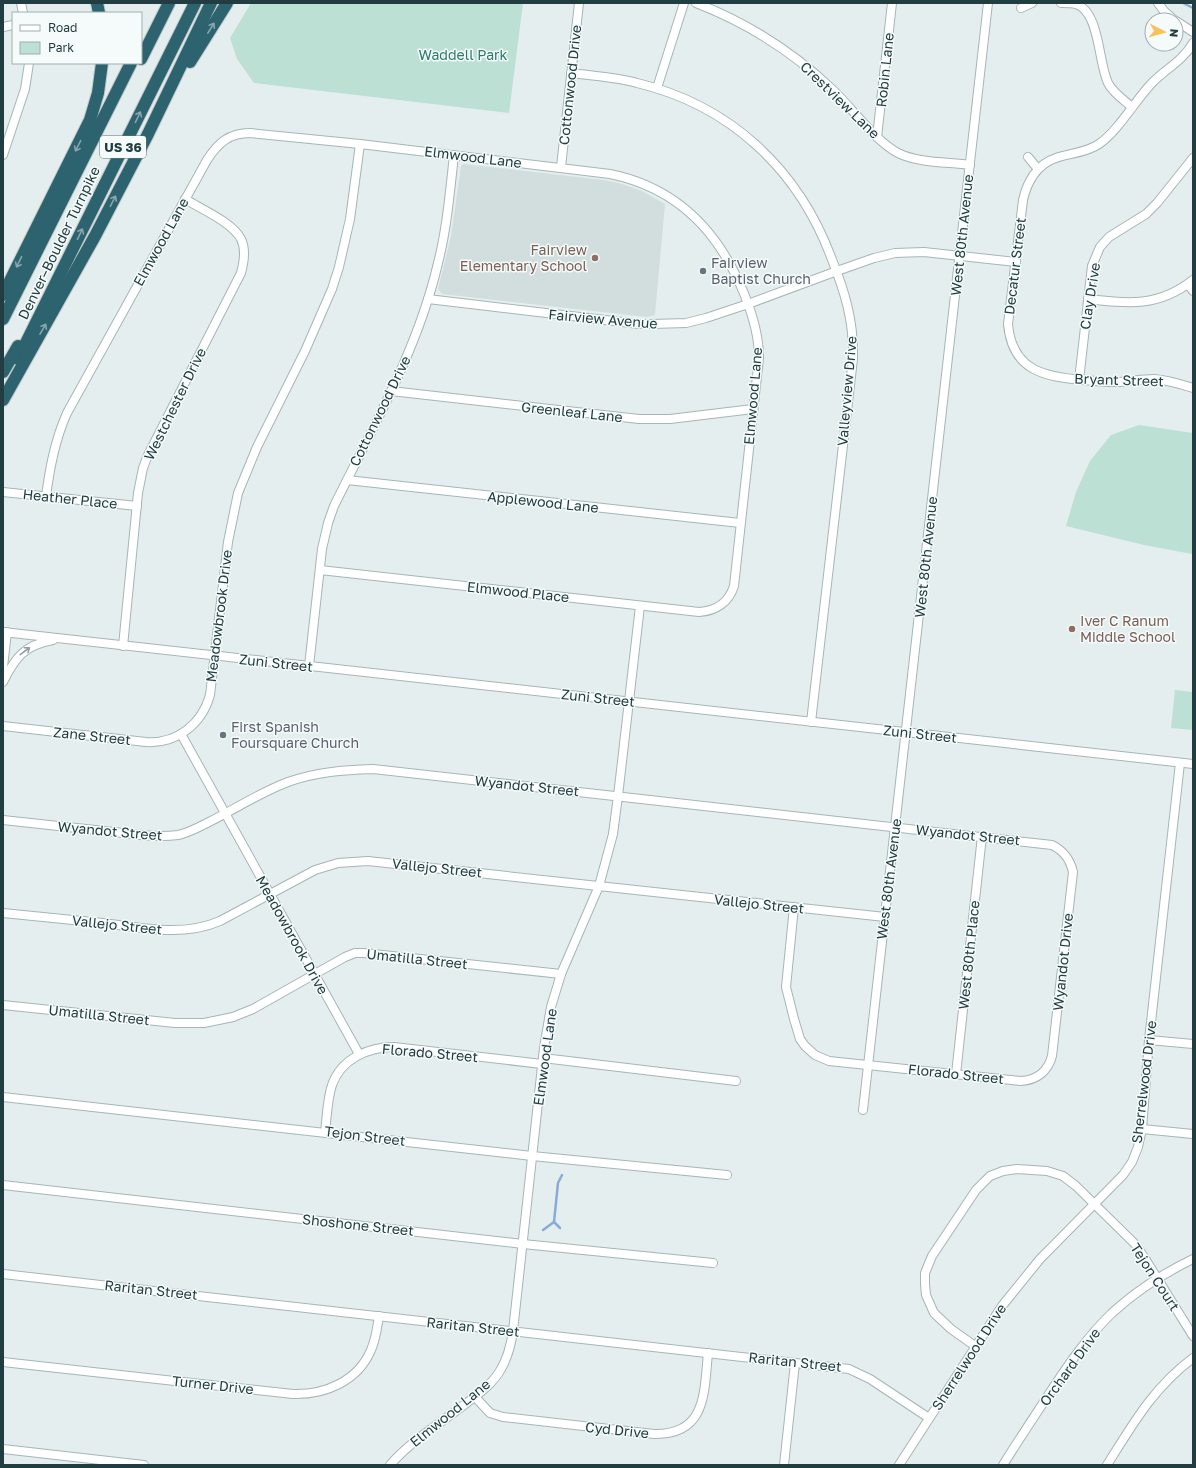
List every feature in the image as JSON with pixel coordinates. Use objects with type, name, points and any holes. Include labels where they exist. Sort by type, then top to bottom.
[{"type":"highway","points":[[142,41],[161,3]]},
{"type":"highway","points":[[142,57],[169,3]]},
{"type":"highway","name":"Denver–Boulder Turnpike","points":[[3,388],[194,3]]},
{"type":"highway","points":[[3,400],[95,236],[148,134],[211,3]]},
{"type":"highway","points":[[148,134],[227,3]]},
{"type":"highway","points":[[3,295],[90,120],[98,93],[102,64]]},
{"type":"highway","name":"Denver–Boulder Turnpike","points":[[3,319],[130,64]]},
{"type":"highway","points":[[42,240],[138,64]]},
{"type":"highway","points":[[3,372],[63,269]]},
{"type":"street","name":"Cottonwood Drive","points":[[561,168],[579,3]]},
{"type":"street","points":[[657,88],[684,3]]},
{"type":"street","name":"Crestview Lane","points":[[696,3],[732,18],[751,28],[793,55],[835,92],[890,149],[917,159],[970,165]]},
{"type":"street","name":"Robin Lane","points":[[877,137],[892,3]]},
{"type":"street","name":"West 80th Avenue","points":[[863,1110],[988,3]]},
{"type":"street","points":[[1021,8],[1032,3]]},
{"type":"street","points":[[1061,3],[1077,5],[1088,14],[1093,24],[1102,67],[1109,85],[1132,107]]},
{"type":"street","points":[[1158,3],[1165,12]]},
{"type":"street","points":[[1184,26],[1193,32]]},
{"type":"street","name":"Decatur Street","points":[[1024,362],[1016,352],[1009,334],[1008,324],[1023,200],[1028,183],[1038,169],[1055,158],[1088,150],[1107,138],[1154,81],[1180,61],[1193,43]]},
{"type":"street","points":[[3,154],[25,89],[29,64]]},
{"type":"street","name":"Valleyview Drive","points":[[571,73],[622,79],[657,88],[692,102],[724,120],[745,135],[774,162],[798,191],[813,215],[837,271],[849,308],[852,327],[853,360],[811,722]]},
{"type":"street","name":"Elmwood Lane","points":[[46,496],[56,440],[67,413],[207,160],[214,149],[223,140],[237,134],[250,133],[360,144],[619,176],[647,185],[673,200],[688,211],[704,226],[721,248],[738,278],[758,334],[759,343],[753,409],[734,586],[728,598],[715,609]]},
{"type":"street","name":"Meadowbrook Drive","points":[[359,1054],[181,734],[192,726],[204,712],[210,694],[228,542],[238,493],[257,447],[306,351],[332,289],[350,219],[360,144]]},
{"type":"street","name":"Cottonwood Drive","points":[[309,666],[322,549],[328,523],[347,480],[392,391],[428,299],[443,244],[454,155]]},
{"type":"street","points":[[1028,157],[1038,169]]},
{"type":"street","name":"Clay Drive","points":[[1079,380],[1092,266],[1100,247],[1109,237],[1146,214],[1157,203],[1193,158]]},
{"type":"street","name":"Westchester Drive","points":[[123,646],[137,506],[141,480],[148,455],[241,272],[243,264],[243,247],[241,239],[236,231],[224,222],[185,199]]},
{"type":"street","name":"Fairview Avenue","points":[[428,299],[652,324],[693,321],[706,318],[874,258],[895,254],[924,252],[1016,262]]},
{"type":"street","points":[[1088,299],[1119,303],[1141,302],[1162,297],[1191,282],[1193,291]]},
{"type":"street","name":"Bryant Street","points":[[1024,362],[1044,374],[1057,378],[1113,382],[1153,379],[1193,388]]},
{"type":"street","name":"Greenleaf Lane","points":[[392,391],[639,419],[684,418],[753,409]]},
{"type":"street","name":"Applewood Lane","points":[[347,480],[740,523]]},
{"type":"street","name":"Heather Place","points":[[3,492],[137,506]]},
{"type":"street","name":"Elmwood Place","points":[[320,570],[699,612],[715,609]]},
{"type":"street","name":"Elmwood Lane","points":[[390,1465],[410,1445],[475,1397],[489,1384],[501,1370],[509,1352],[513,1331],[523,1244],[542,1061],[551,1007],[560,974],[599,886],[610,847],[618,796],[640,606]]},
{"type":"street","points":[[3,667],[5,632]]},
{"type":"street","name":"Zuni Street","points":[[5,632],[1193,764]]},
{"type":"street","points":[[3,682],[14,662],[26,650],[38,644],[62,639]]},
{"type":"street","name":"Zane Street","points":[[3,726],[152,742],[164,741],[181,734]]},
{"type":"street","name":"Sherrelwood Drive","points":[[899,1465],[1002,1306],[1040,1259],[1117,1182],[1128,1167],[1138,1147],[1142,1129],[1149,1040],[1180,763]]},
{"type":"street","name":"Wyandot Street","points":[[3,820],[132,834],[167,836],[186,833],[257,796],[289,782],[314,775],[348,770],[373,769],[1046,843],[1062,850]]},
{"type":"street","name":"West 80th Place","points":[[956,1074],[982,836]]},
{"type":"street","name":"Wyandot Drive","points":[[1042,1074],[1048,1067],[1052,1056],[1072,879],[1070,861],[1062,850]]},
{"type":"street","name":"Vallejo Street","points":[[3,913],[160,930],[198,929],[220,921],[315,870],[338,863],[362,861],[884,917]]},
{"type":"street","points":[[794,907],[786,982],[800,1039],[811,1052],[821,1058],[868,1065]]},
{"type":"street","name":"Umatilla Street","points":[[3,1005],[175,1023],[204,1023],[242,1014],[350,955],[364,953],[560,974]]},
{"type":"street","points":[[1149,1040],[1193,1044]]},
{"type":"street","name":"Florado Street","points":[[325,1132],[330,1090],[334,1079],[344,1066],[359,1054],[377,1048],[394,1047],[736,1081]]},
{"type":"street","name":"Florado Street","points":[[868,1065],[1021,1082],[1042,1074]]},
{"type":"street","name":"Tejon Street","points":[[3,1097],[532,1156],[727,1175]]},
{"type":"street","points":[[1142,1129],[1193,1134]]},
{"type":"street","name":"Tejon Court","points":[[975,1346],[951,1329],[934,1313],[926,1295],[924,1284],[925,1273],[928,1263],[976,1190],[990,1176],[1009,1170],[1025,1169],[1047,1171],[1068,1178],[1135,1244],[1193,1336]]},
{"type":"street","name":"Shoshone Street","points":[[3,1185],[523,1244],[713,1263]]},
{"type":"street","name":"Orchard Drive","points":[[1003,1465],[1069,1364],[1088,1338],[1113,1313],[1157,1278],[1193,1259]]},
{"type":"street","name":"Raritan Street","points":[[3,1274],[849,1369],[858,1372],[929,1418]]},
{"type":"street","name":"Turner Drive","points":[[3,1362],[293,1394],[312,1394],[330,1389],[344,1381],[358,1369],[372,1349],[376,1337],[379,1316]]},
{"type":"street","name":"Cyd Drive","points":[[475,1397],[490,1413],[503,1418],[654,1434],[669,1434],[683,1429],[692,1421],[698,1412],[703,1400],[708,1353]]},
{"type":"street","points":[[1107,1465],[1142,1410],[1155,1393],[1178,1370],[1193,1358]]},
{"type":"street","points":[[784,1465],[795,1362]]},
{"type":"street","points":[[3,1449],[144,1465]]},
{"type":"shaded area","points":[[463,164],[604,180],[642,191],[665,204],[655,315],[647,317],[442,294],[438,289],[451,236],[461,166]]},
{"type":"green space","name":"Waddell Park","points":[[251,3],[523,3],[509,113],[254,83],[237,59],[230,38]]},
{"type":"green space","points":[[1139,425],[1193,433],[1192,554],[1144,545],[1066,526],[1076,492],[1090,461],[1111,435]]},
{"type":"green space","points":[[1175,690],[1193,692],[1193,730],[1171,728]]},
{"type":"waterway","points":[[1183,3],[1193,8]]},
{"type":"waterway","points":[[543,1230],[554,1222],[558,1183],[562,1175]]},
{"type":"waterway","points":[[554,1222],[560,1228]]},
{"type":"place","name":"Fairview Elementary School","points":[[595,258]]},
{"type":"place","name":"Fairview Baptist Church","points":[[703,271]]},
{"type":"place","name":"Iver C Ranum Middle School","points":[[1072,629]]},
{"type":"place","name":"First Spanish Foursquare Church","points":[[223,735]]}]
